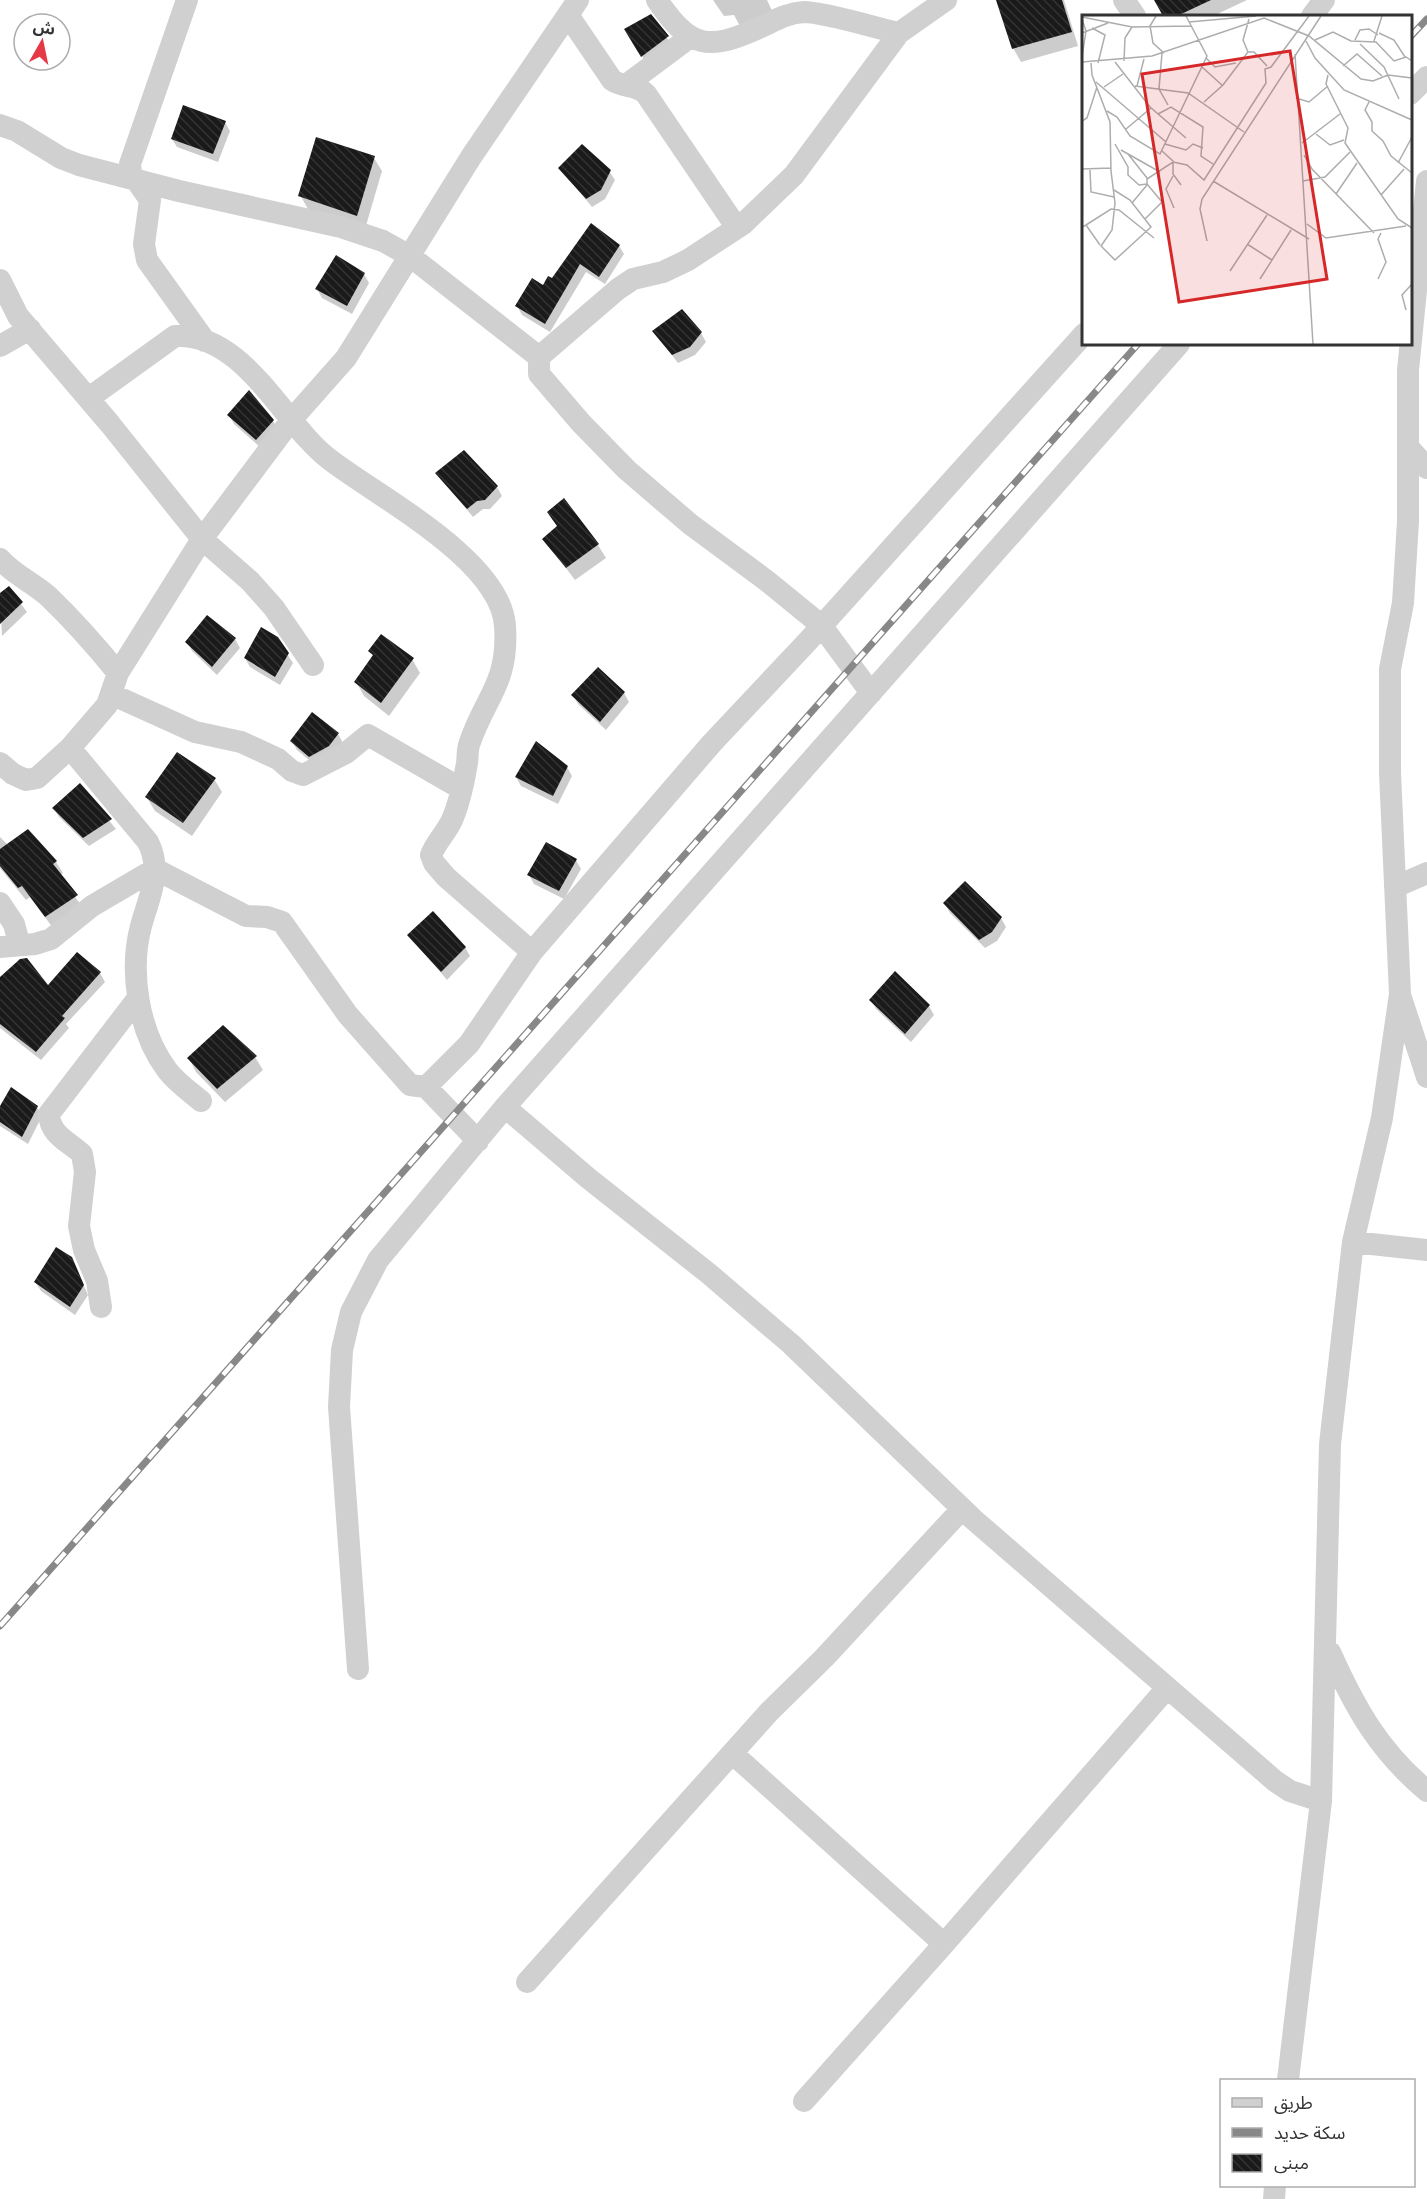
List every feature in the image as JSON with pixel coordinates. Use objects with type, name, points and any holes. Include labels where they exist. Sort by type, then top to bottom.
[{"type":"street","points":[[187,0],[130,164],[135,179],[150,200],[144,244],[147,260],[205,341]]},
{"type":"street","points":[[657,0],[675,27],[689,38],[706,42],[728,40],[786,14],[807,12],[899,33]]},
{"type":"street","points":[[870,693],[821,625],[767,581],[690,524],[627,470],[581,423],[539,374],[539,357],[618,289],[633,279],[663,272],[688,260],[737,228],[794,175],[899,33],[946,0]]},
{"type":"street","points":[[1124,0],[1134,15]]},
{"type":"street","points":[[1313,15],[1324,0]]},
{"type":"street","points":[[0,762],[13,774],[26,780],[36,778],[70,748],[107,705],[114,683],[202,539],[292,419],[346,358],[471,157],[573,8],[612,80],[639,88],[646,93],[737,228]]},
{"type":"street","points":[[626,86],[689,38]]},
{"type":"street","points":[[1412,92],[1427,76]]},
{"type":"street","points":[[0,125],[17,131],[61,158],[135,179],[341,227],[383,241],[410,256],[539,357]]},
{"type":"street","points":[[1412,330],[1427,181]]},
{"type":"street","points":[[0,280],[18,315],[202,539],[250,581],[274,608],[314,665]]},
{"type":"street","points":[[0,346],[30,329]]},
{"type":"street","points":[[426,1087],[469,1044],[532,952],[712,742],[821,625],[1082,335]]},
{"type":"street","points":[[88,398],[175,336],[189,336],[220,346],[249,371],[328,458],[411,518],[441,535],[493,591],[501,607],[505,625],[505,661],[498,685],[468,748],[452,821],[431,855],[434,863],[532,952]]},
{"type":"street","points":[[358,1669],[339,1407],[344,1340],[351,1312],[378,1260],[505,1107],[1178,345]]},
{"type":"street","points":[[1288,2079],[1321,1801],[1327,1645],[1325,1596],[1330,1444],[1353,1242],[1382,1118],[1400,994],[1390,669],[1403,603],[1408,521],[1408,370],[1411,345]]},
{"type":"street","points":[[1408,447],[1427,468]]},
{"type":"street","points":[[0,559],[18,577],[46,594],[80,629],[114,683],[195,732],[241,742],[278,759],[298,774],[303,775],[346,753],[368,735],[460,788]]},
{"type":"street","points":[[70,748],[148,842],[155,857],[153,888],[137,945],[134,984],[153,1042],[167,1069],[201,1101]]},
{"type":"street","points":[[0,903],[14,924],[10,945],[34,944],[51,939],[92,906],[155,869]]},
{"type":"street","points":[[155,869],[246,916],[267,917],[282,922],[348,1015],[410,1085],[426,1087],[478,1140]]},
{"type":"street","points":[[1395,887],[1427,873]]},
{"type":"street","points":[[1400,994],[1427,1077]]},
{"type":"street","points":[[101,1306],[97,1281],[84,1250],[79,1226],[85,1172],[82,1154],[58,1137],[49,1125],[49,1114],[58,1098],[138,998]]},
{"type":"street","points":[[505,1107],[791,1344],[962,1509],[1275,1781],[1290,1791],[1321,1801]]},
{"type":"street","points":[[1353,1242],[1427,1250]]},
{"type":"street","points":[[527,1982],[732,1753],[962,1509]]},
{"type":"street","points":[[1327,1645],[1349,1695],[1375,1736],[1398,1766],[1427,1791]]},
{"type":"street","points":[[804,2101],[1167,1688]]},
{"type":"street","points":[[732,1753],[944,1944]]},
{"type":"building","points":[[996,0],[1062,0],[1072,32],[1012,49]]},
{"type":"building","points":[[1154,0],[1211,0],[1179,15],[1162,15]]},
{"type":"building","points":[[651,14],[669,36],[641,57],[624,29]]},
{"type":"building","points":[[183,105],[226,121],[213,154],[171,139]]},
{"type":"building","points":[[316,137],[375,156],[357,216],[298,196]]},
{"type":"building","points":[[582,144],[611,170],[601,190],[586,199],[558,168]]},
{"type":"building","points":[[591,223],[620,245],[599,277],[580,264],[545,324],[515,306],[532,278],[543,285],[548,276],[552,278]]},
{"type":"building","points":[[336,255],[365,273],[347,306],[315,289]]},
{"type":"building","points":[[682,309],[702,332],[690,347],[672,355],[652,331]]},
{"type":"building","points":[[249,390],[274,420],[256,440],[227,415]]},
{"type":"building","points":[[464,450],[498,486],[485,500],[477,501],[467,509],[435,473]]},
{"type":"building","points":[[564,498],[599,544],[566,568],[542,539],[557,526],[547,512]]},
{"type":"building","points":[[9,586],[23,602],[0,624],[0,593]]},
{"type":"building","points":[[207,615],[236,638],[212,667],[185,642]]},
{"type":"building","points":[[261,627],[278,637],[289,653],[275,677],[244,658]]},
{"type":"building","points":[[381,634],[414,658],[381,703],[354,682],[373,655],[368,651]]},
{"type":"building","points":[[598,667],[625,692],[600,722],[571,695]]},
{"type":"building","points":[[312,712],[339,733],[329,746],[309,757],[290,741]]},
{"type":"building","points":[[536,741],[568,766],[553,796],[515,777]]},
{"type":"building","points":[[177,752],[216,778],[183,823],[145,797]]},
{"type":"building","points":[[80,783],[112,819],[83,838],[52,808]]},
{"type":"building","points":[[28,829],[57,861],[53,864],[78,895],[45,917],[22,886],[18,888],[0,866],[0,849]]},
{"type":"building","points":[[546,842],[577,859],[559,891],[527,875]]},
{"type":"building","points":[[965,881],[1002,917],[992,932],[979,940],[943,903]]},
{"type":"building","points":[[433,911],[466,947],[441,972],[407,935]]},
{"type":"building","points":[[77,952],[101,972],[62,1016],[65,1018],[36,1052],[0,1024],[0,977],[20,959],[27,958],[48,985]]},
{"type":"building","points":[[895,971],[930,1005],[905,1034],[869,1000]]},
{"type":"building","points":[[223,1025],[257,1056],[217,1089],[187,1058]]},
{"type":"building","points":[[11,1087],[38,1106],[22,1137],[0,1122],[0,1106]]},
{"type":"building","points":[[56,1247],[72,1257],[84,1285],[70,1307],[34,1282]]},
{"type":"railway","points":[[1412,35],[1427,19]]},
{"type":"railway","points":[[0,1626],[1137,345]]}]
